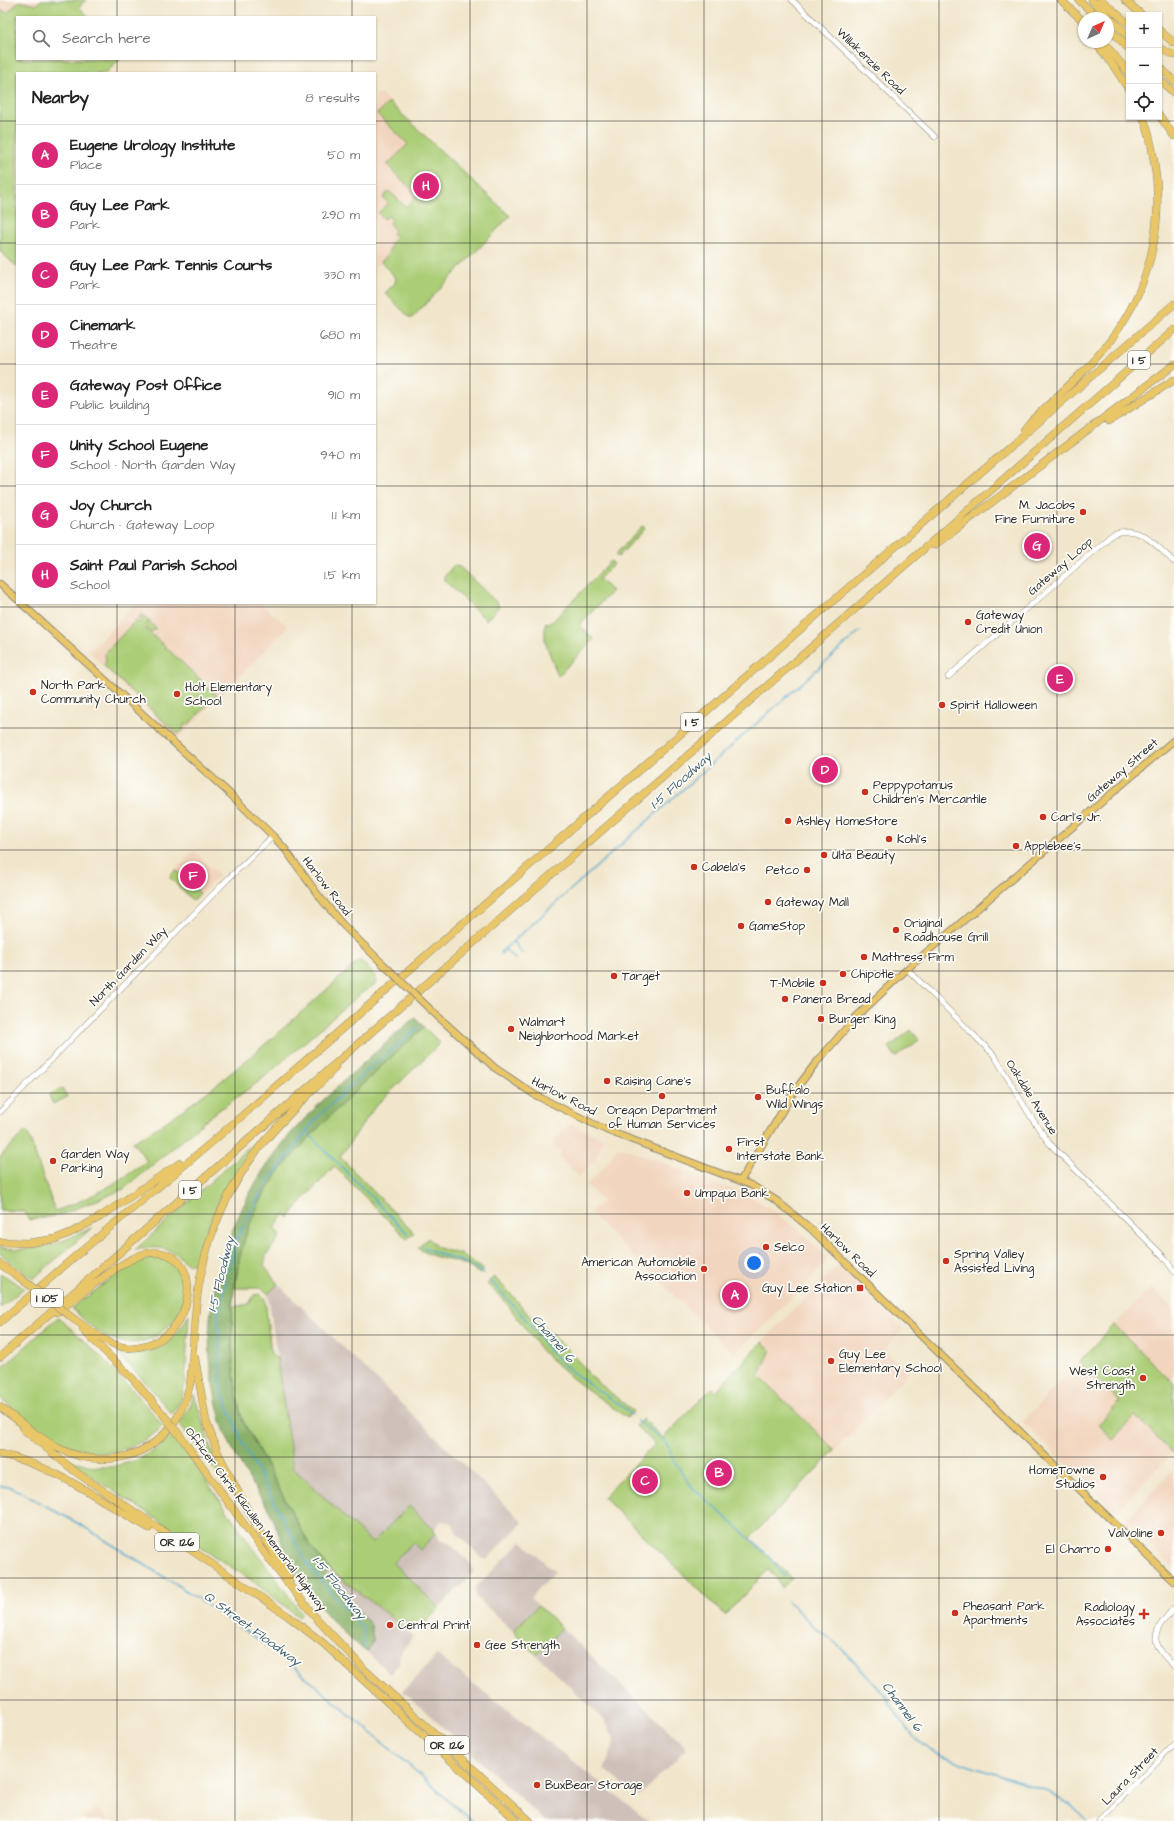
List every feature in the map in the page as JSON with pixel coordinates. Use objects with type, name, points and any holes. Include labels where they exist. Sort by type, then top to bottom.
[{"type":"highway","points":[[1061,0],[1078,18]]},
{"type":"highway","points":[[1080,0],[1092,12]]},
{"type":"highway","points":[[1092,0],[1126,34]]},
{"type":"highway","points":[[1101,0],[1126,21]]},
{"type":"highway","points":[[1125,0],[1139,12]]},
{"type":"highway","points":[[1162,33],[1174,43]]},
{"type":"highway","points":[[1114,34],[1128,48]]},
{"type":"highway","points":[[1099,48],[1126,86]]},
{"type":"highway","points":[[1108,48],[1126,69]]},
{"type":"highway","points":[[1162,49],[1174,55]]},
{"type":"highway","points":[[1162,69],[1174,81]]},
{"type":"highway","points":[[1162,81],[1174,93]]},
{"type":"highway","points":[[1162,119],[1174,136]]},
{"type":"highway","points":[[1020,437],[1031,421],[1100,352],[1116,333],[1140,289],[1154,242],[1157,211],[1156,173],[1150,140],[1144,120]]},
{"type":"highway","name":"I 5","points":[[0,1322],[72,1259],[212,1142],[1174,304]]},
{"type":"highway","name":"I 5","points":[[0,1357],[1174,330]]},
{"type":"highway","points":[[916,556],[948,536],[1174,365]]},
{"type":"highway","points":[[1084,434],[1104,424],[1174,380]]},
{"type":"highway","points":[[0,1408],[37,1435],[58,1448],[96,1460],[112,1459],[137,1452],[148,1447],[163,1435],[177,1419],[186,1400],[190,1385],[194,1348],[196,1300],[203,1266],[219,1215],[233,1188],[262,1144],[277,1126],[380,1023]]},
{"type":"highway","points":[[0,1242],[34,1242],[55,1238],[70,1233],[100,1217],[212,1142]]},
{"type":"highway","points":[[22,1337],[128,1261],[137,1257],[147,1253],[164,1254],[176,1260],[184,1271],[188,1290],[182,1316],[177,1324],[165,1336],[150,1344],[131,1347],[112,1344],[101,1339],[74,1320]]},
{"type":"highway","name":"Officer Chris Kilcullen Memorial Highway","points":[[0,1265],[19,1277],[74,1320],[127,1373],[181,1436],[278,1571],[316,1618],[364,1669],[530,1821]]},
{"type":"highway","points":[[194,1348],[206,1421],[218,1453],[248,1511],[316,1618]]},
{"type":"highway","name":"OR 126","points":[[0,1408],[36,1441],[77,1473],[262,1598],[322,1643],[517,1821]]},
{"type":"highway","points":[[0,1454],[34,1463],[57,1473],[180,1544]]},
{"type":"main road","points":[[0,584],[16,598]]},
{"type":"main road","name":"Harlow Road","points":[[22,604],[231,794],[285,849],[318,895],[343,925],[433,1012],[495,1068],[535,1095],[606,1130],[741,1180],[777,1201],[805,1224],[1174,1582]]},
{"type":"main road","name":"Gateway Street","points":[[741,1180],[783,1108],[815,1064],[855,1018],[907,969],[1174,740]]},
{"type":"street","name":"Willakenzie Road","points":[[792,0],[935,137]]},
{"type":"street","name":"Gateway Loop","points":[[948,677],[1113,534],[1120,531],[1140,533],[1147,537],[1174,562]]},
{"type":"street","name":"North Garden Way","points":[[0,1112],[224,882],[273,836]]},
{"type":"street","name":"Oakdale Avenue","points":[[907,969],[994,1055],[1031,1117],[1049,1143],[1163,1256],[1174,1271]]},
{"type":"street","points":[[1174,1608],[1161,1623],[1156,1636],[1157,1645],[1161,1653],[1174,1666]]},
{"type":"street","name":"Laura Street","points":[[1099,1821],[1174,1744]]},
{"type":"shaded area","points":[[0,0],[41,0],[36,5],[19,1],[7,13],[5,11],[0,11]]},
{"type":"shaded area","points":[[381,94],[510,216],[411,319],[385,293],[395,283],[396,276],[382,262],[377,267],[376,266],[376,95]]},
{"type":"shaded area","name":"Holt Elementary School","points":[[135,604],[262,604],[288,627],[181,736],[177,738],[89,652]]},
{"type":"shaded area","points":[[194,851],[219,875],[193,902],[168,877]]},
{"type":"shaded area","points":[[570,1124],[601,1138],[603,1141],[595,1160],[579,1177],[559,1157],[562,1153],[552,1143]]},
{"type":"shaded area","points":[[617,1147],[621,1147],[748,1195],[767,1206],[803,1234],[826,1256],[825,1264],[734,1354],[590,1213],[602,1201],[586,1185],[605,1166]]},
{"type":"shaded area","name":"Guy Lee Elementary School","points":[[838,1265],[903,1329],[884,1350],[909,1372],[835,1450],[759,1376],[771,1350],[762,1342]]},
{"type":"shaded area","points":[[278,1284],[523,1522],[489,1557],[485,1559],[481,1557],[458,1535],[452,1523],[443,1521],[439,1523],[434,1530],[409,1506],[372,1543],[293,1468],[268,1294]]},
{"type":"shaded area","points":[[1151,1287],[1174,1310],[1174,1384],[1114,1325]]},
{"type":"shaded area","points":[[1079,1362],[1120,1402],[1098,1425],[1113,1439],[1134,1416],[1172,1453],[1116,1511],[1022,1422]]},
{"type":"shaded area","points":[[1174,1469],[1174,1569],[1127,1524],[1126,1521],[1128,1517]]},
{"type":"shaded area","points":[[435,1534],[440,1540],[449,1543],[472,1565],[473,1569],[473,1573],[439,1608],[393,1563],[413,1542],[421,1550]]},
{"type":"shaded area","points":[[522,1541],[555,1572],[530,1598],[538,1605],[513,1631],[476,1597],[475,1588]]},
{"type":"shaded area","points":[[330,1570],[414,1636],[402,1651],[399,1664],[390,1674],[367,1652],[374,1635],[371,1625],[325,1575]]},
{"type":"shaded area","points":[[562,1628],[687,1748],[639,1797],[604,1769],[613,1747],[614,1739],[605,1721],[537,1655]]},
{"type":"shaded area","points":[[437,1655],[648,1821],[545,1821],[403,1691]]},
{"type":"shaded area","points":[[96,1808],[109,1821],[83,1821]]},
{"type":"green space","points":[[41,0],[86,0],[79,7],[88,16],[16,16],[16,60],[119,60],[107,72],[16,72],[16,266],[0,251],[0,11],[5,11],[7,13],[19,1],[36,5]]},
{"type":"green space","points":[[389,102],[510,216],[411,319],[385,293],[395,283],[396,278],[381,262],[389,252],[393,240],[396,237],[392,233],[395,230],[389,224],[392,220],[388,216],[384,219],[378,213],[388,203],[383,198],[389,191],[406,207],[417,195],[387,165],[408,144],[377,114]]},
{"type":"green space","points":[[642,526],[645,528],[618,557],[615,555]]},
{"type":"green space","points":[[611,561],[614,564],[599,579],[612,591],[579,625],[594,639],[558,676],[545,641],[545,623],[552,622]]},
{"type":"green space","points":[[453,566],[460,567],[498,604],[498,608],[486,620],[444,580],[444,577]]},
{"type":"green space","points":[[142,614],[156,628],[152,632],[147,628],[146,629],[217,695],[188,725],[186,724],[183,727],[184,729],[180,733],[177,734],[103,665],[106,662],[105,653],[135,621],[139,623],[141,621],[138,619]]},
{"type":"green space","points":[[176,870],[191,885],[193,884],[197,888],[196,890],[200,893],[193,901],[169,877]]},
{"type":"green space","points":[[360,960],[375,976],[377,983],[359,995],[261,1080],[212,1115],[124,1189],[60,1215],[29,1220],[24,1211],[0,1210],[0,1157],[25,1131],[28,1134],[55,1211],[91,1196],[115,1183],[147,1161],[133,1142],[163,1124],[222,1081]]},
{"type":"green space","points":[[415,1017],[424,1027],[321,1125],[290,1158],[269,1186],[252,1220],[243,1246],[236,1275],[233,1304],[233,1364],[242,1419],[309,1544],[330,1570],[325,1575],[371,1625],[372,1639],[371,1645],[367,1652],[337,1626],[300,1580],[287,1556],[269,1511],[232,1449],[222,1424],[213,1386],[209,1332],[214,1294],[227,1244],[237,1219],[262,1172],[293,1131],[307,1116],[353,1072]]},
{"type":"green space","points":[[424,1027],[440,1043],[374,1108],[340,1157],[414,1233],[407,1239],[334,1166],[299,1204],[289,1218],[284,1215],[274,1229],[281,1235],[266,1256],[264,1266],[278,1284],[268,1294],[262,1288],[235,1288],[241,1251],[247,1229],[261,1199],[280,1171],[302,1145],[361,1085]]},
{"type":"green space","points":[[911,1030],[919,1040],[896,1057],[889,1047]]},
{"type":"green space","points":[[62,1088],[67,1097],[53,1104],[49,1095]]},
{"type":"green space","points":[[261,1136],[225,1190],[210,1222],[196,1264],[187,1264],[175,1254],[164,1249],[151,1248],[135,1250]]},
{"type":"green space","points":[[93,1227],[33,1279],[0,1254],[0,1247],[13,1249],[36,1248],[59,1242]]},
{"type":"green space","points":[[428,1238],[438,1248],[463,1255],[484,1270],[480,1274],[463,1264],[432,1255],[418,1248]]},
{"type":"green space","points":[[156,1256],[175,1264],[184,1277],[185,1294],[179,1311],[168,1326],[152,1338],[133,1343],[112,1339],[90,1326],[72,1308],[132,1263]]},
{"type":"green space","points":[[0,1273],[24,1288],[0,1308]]},
{"type":"green space","points":[[494,1277],[513,1296],[532,1319],[541,1323],[584,1367],[589,1375],[633,1411],[627,1418],[573,1379],[542,1351],[507,1304],[487,1284]]},
{"type":"green space","points":[[260,1294],[265,1299],[271,1354],[277,1358],[293,1468],[372,1543],[409,1506],[434,1530],[435,1534],[420,1550],[413,1542],[393,1563],[439,1608],[421,1628],[415,1623],[404,1622],[402,1626],[330,1570],[309,1544],[242,1419],[233,1363],[233,1307],[249,1304],[254,1295]]},
{"type":"green space","points":[[189,1314],[185,1383],[182,1398],[172,1414],[148,1385],[116,1351],[141,1352],[160,1347],[176,1335],[183,1326]]},
{"type":"green space","points":[[58,1317],[100,1356],[139,1397],[163,1426],[159,1430],[145,1440],[124,1449],[106,1453],[89,1452],[73,1448],[57,1440],[28,1421],[0,1399],[0,1370]]},
{"type":"green space","points":[[1114,1325],[1174,1384],[1174,1450],[1172,1453],[1135,1416],[1113,1439],[1098,1425],[1120,1402],[1079,1362]]},
{"type":"green space","points":[[762,1342],[771,1350],[759,1376],[835,1450],[750,1538],[792,1578],[782,1588],[777,1579],[768,1570],[725,1615],[603,1497],[655,1444],[636,1426],[643,1419],[663,1438],[712,1388],[716,1391]]},
{"type":"green space","points":[[194,1394],[214,1459],[223,1480],[179,1424],[190,1406]]},
{"type":"green space","points":[[173,1433],[246,1538],[302,1614],[299,1617],[251,1580],[98,1481],[69,1460],[96,1467],[111,1467],[135,1461],[157,1449]]},
{"type":"green space","points":[[538,1605],[562,1628],[537,1655],[513,1631]]},
{"type":"waterway","name":"I-5 Floodway","points":[[500,953],[860,631]]},
{"type":"waterway","name":"I-5 Floodway","points":[[513,942],[522,953]]},
{"type":"waterway","name":"I-5 Floodway","points":[[501,954],[505,949],[515,959]]},
{"type":"waterway","name":"I-5 Floodway","points":[[363,1648],[364,1630],[308,1565],[244,1446],[221,1390],[218,1316],[237,1238],[265,1186],[316,1119],[357,1079],[418,1028]]},
{"type":"waterway","name":"Channel 6","points":[[307,1132],[408,1234]]},
{"type":"waterway","name":"Channel 6","points":[[423,1247],[468,1264],[484,1274]]},
{"type":"waterway","name":"Channel 6","points":[[490,1280],[523,1316],[550,1351],[569,1370],[632,1415]]},
{"type":"waterway","name":"Channel 6","points":[[637,1421],[664,1440],[671,1452],[672,1458],[692,1487],[770,1557],[785,1577]]},
{"type":"waterway","name":"Q Street Floodway","points":[[0,1486],[11,1487],[81,1525],[188,1592],[276,1652],[402,1759],[472,1821]]},
{"type":"waterway","name":"Channel 6","points":[[788,1601],[812,1625],[838,1645],[887,1697],[900,1720],[915,1738],[930,1750],[964,1764],[1048,1791],[1072,1806],[1086,1821]]},
{"type":"place","name":"Saint Paul Parish School","points":[[426,186]]},
{"type":"place","name":"M. Jacobs Fine Furniture","points":[[1083,512]]},
{"type":"place","name":"Joy Church","points":[[1037,546]]},
{"type":"place","name":"Gateway Credit Union","points":[[968,622]]},
{"type":"place","name":"Gateway Post Office","points":[[1060,679]]},
{"type":"place","name":"North Park Community Church","points":[[33,692]]},
{"type":"place","name":"Holt Elementary School","points":[[177,694]]},
{"type":"place","name":"Spirit Halloween","points":[[942,705]]},
{"type":"place","name":"Cinemark","points":[[825,770]]},
{"type":"place","name":"Peppypotamus Children's Mercantile","points":[[865,792]]},
{"type":"place","name":"Carl's Jr.","points":[[1043,817]]},
{"type":"place","name":"Ashley HomeStore","points":[[788,821]]},
{"type":"place","name":"Kohl's","points":[[889,839]]},
{"type":"place","name":"Applebee's","points":[[1016,846]]},
{"type":"place","name":"Ulta Beauty","points":[[824,855]]},
{"type":"place","name":"Cabela's","points":[[694,867]]},
{"type":"place","name":"Petco","points":[[807,870]]},
{"type":"place","name":"Unity School Eugene","points":[[193,876]]},
{"type":"place","name":"Gateway Mall","points":[[768,902]]},
{"type":"place","name":"GameStop","points":[[741,926]]},
{"type":"place","name":"Original Roadhouse Grill","points":[[896,930]]},
{"type":"place","name":"Mattress Firm","points":[[864,957]]},
{"type":"place","name":"Chipotle","points":[[843,974]]},
{"type":"place","name":"Target","points":[[614,976]]},
{"type":"place","name":"T-Mobile","points":[[823,983]]},
{"type":"place","name":"Panera Bread","points":[[785,999]]},
{"type":"place","name":"Burger King","points":[[821,1019]]},
{"type":"place","name":"Walmart Neighborhood Market","points":[[511,1029]]},
{"type":"place","name":"Raising Cane's","points":[[607,1081]]},
{"type":"place","name":"Oregon Department of Human Services","points":[[662,1096]]},
{"type":"place","name":"Buffalo Wild Wings","points":[[758,1097]]},
{"type":"place","name":"First Interstate Bank","points":[[729,1149]]},
{"type":"place","name":"Garden Way Parking","points":[[53,1161]]},
{"type":"place","name":"Umpqua Bank","points":[[687,1193]]},
{"type":"place","name":"Selco","points":[[766,1247]]},
{"type":"place","name":"Spring Valley Assisted Living","points":[[946,1261]]},
{"type":"place","name":"American Automobile Association","points":[[704,1269]]},
{"type":"place","name":"Guy Lee Station","points":[[860,1288]]},
{"type":"place","name":"Eugene Urology Institute","points":[[735,1295]]},
{"type":"place","name":"Guy Lee Elementary School","points":[[831,1361]]},
{"type":"place","name":"West Coast Strength","points":[[1143,1378]]},
{"type":"place","name":"Guy Lee Park","points":[[719,1473]]},
{"type":"place","name":"HomeTowne Studios","points":[[1103,1477]]},
{"type":"place","name":"Guy Lee Park Tennis Courts","points":[[645,1481]]},
{"type":"place","name":"Valvoline","points":[[1161,1533]]},
{"type":"place","name":"El Charro","points":[[1108,1549]]},
{"type":"place","name":"Pheasant Park Apartments","points":[[955,1613]]},
{"type":"place","name":"Radiology Associates","points":[[1144,1614]]},
{"type":"place","name":"Central Print","points":[[390,1625]]},
{"type":"place","name":"Gee Strength","points":[[477,1645]]},
{"type":"place","name":"BuxBear Storage","points":[[537,1785]]}]
